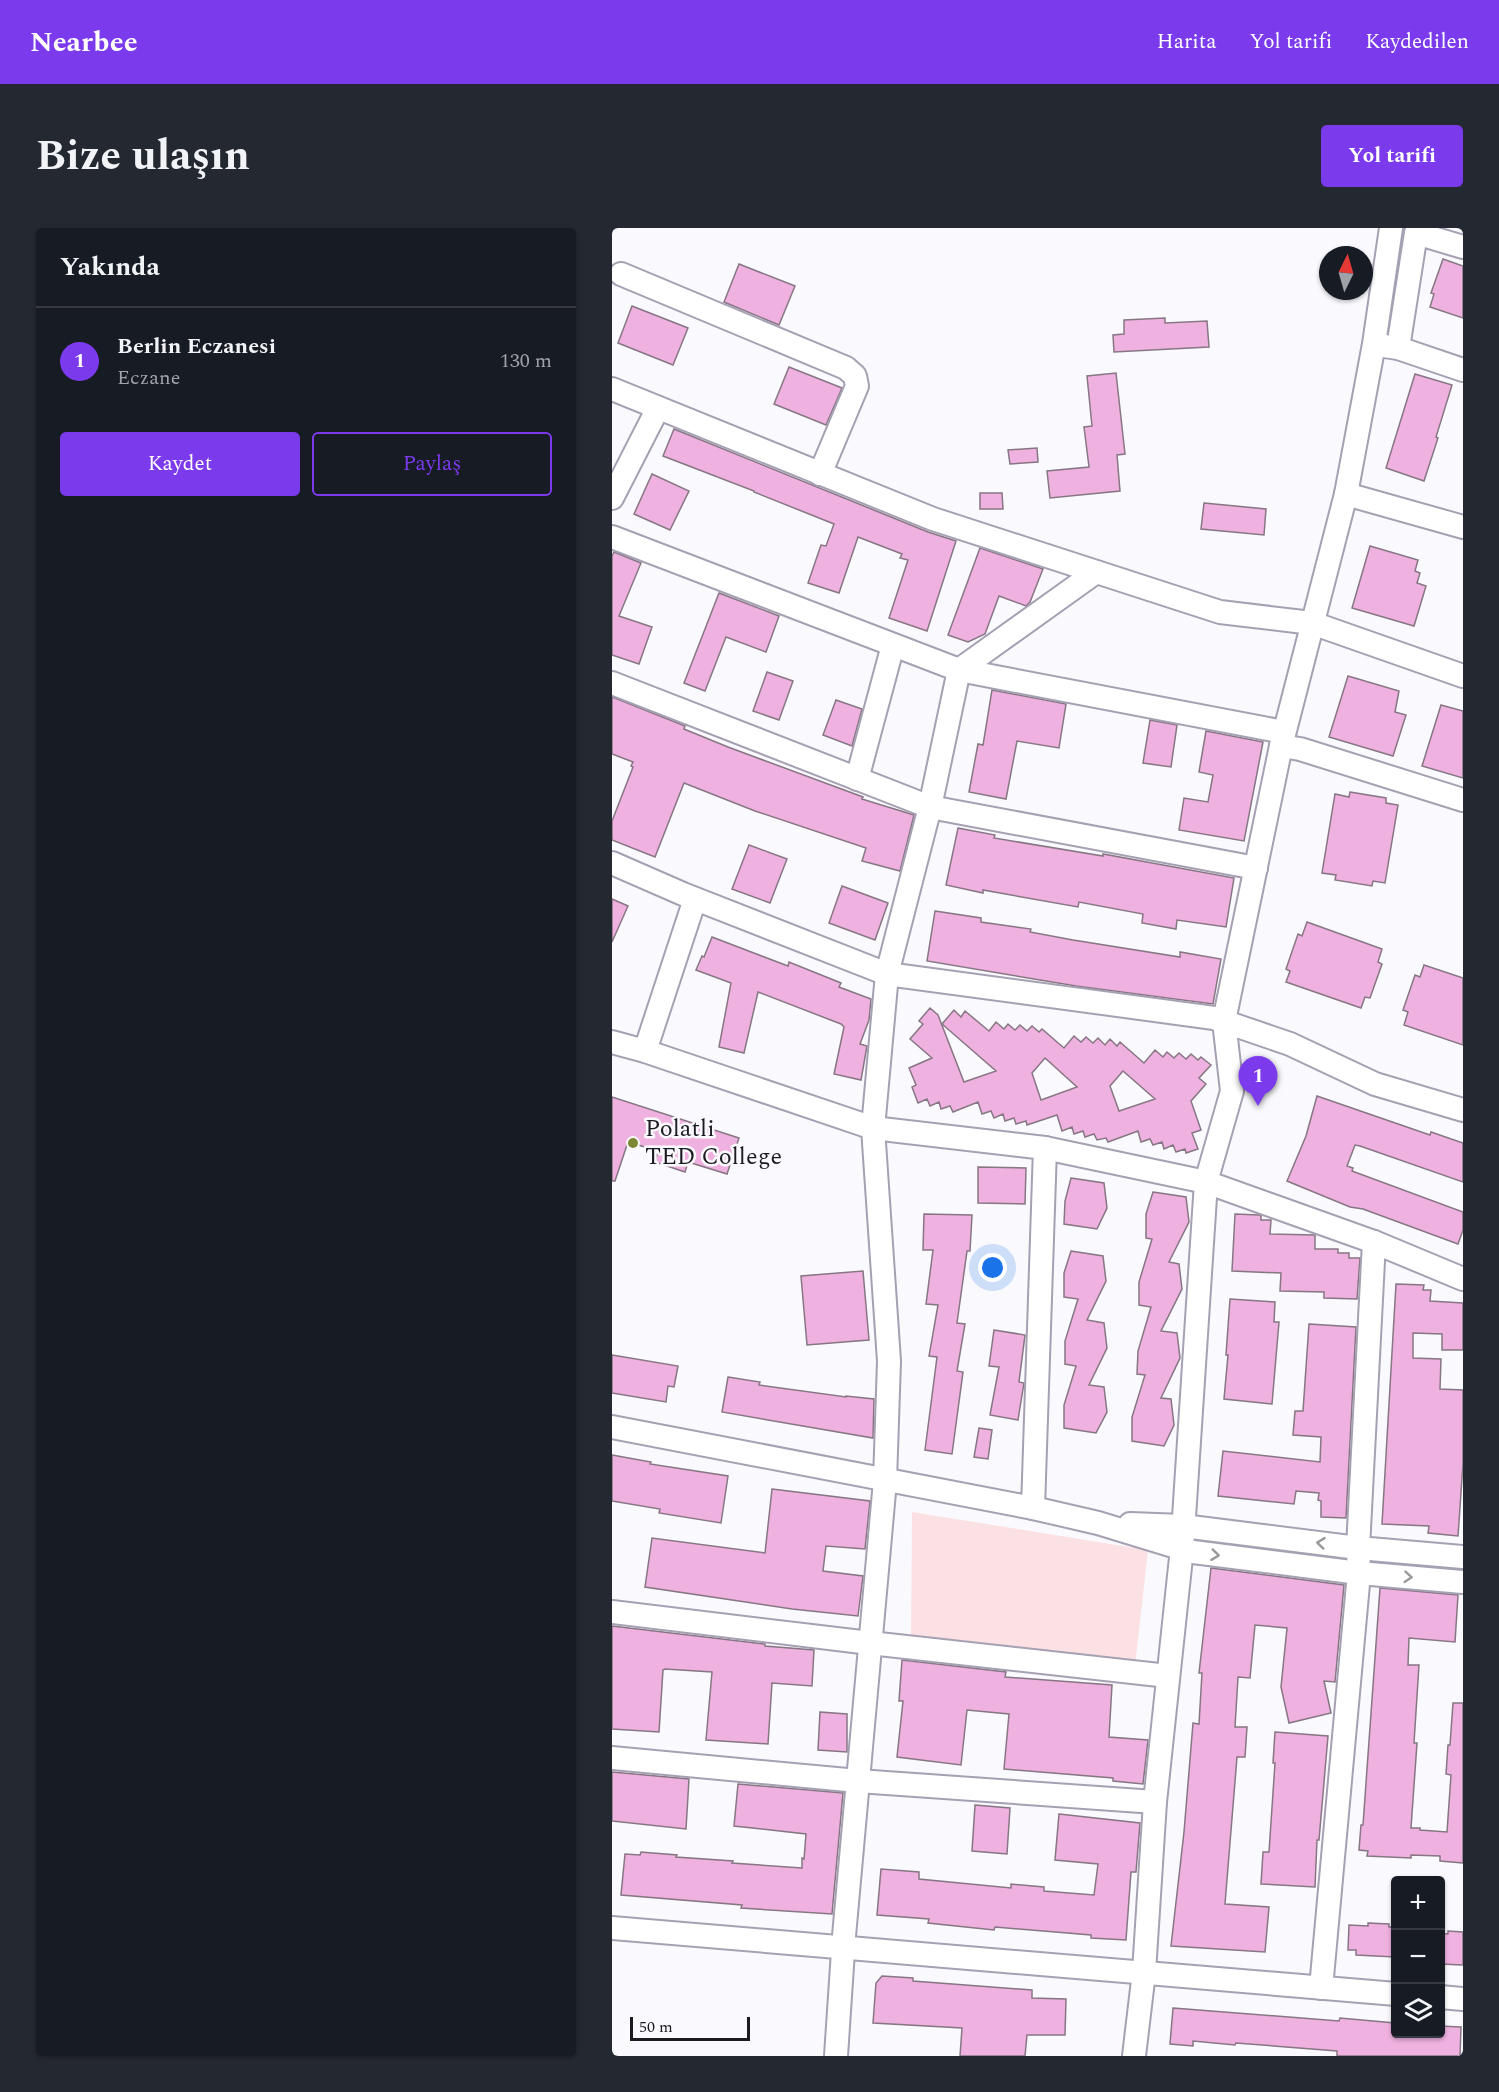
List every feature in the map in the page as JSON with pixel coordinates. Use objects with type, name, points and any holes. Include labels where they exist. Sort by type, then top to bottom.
[{"type":"street","points":[[1134,2056],[1144,1972],[1155,1802],[1182,1537],[1206,1182],[1232,1091],[1224,1021],[1283,739],[1346,494],[1374,344],[1391,228]]},
{"type":"street","points":[[1398,348],[1416,233],[1463,247]]},
{"type":"street","points":[[621,274],[853,372],[857,386],[820,474]]},
{"type":"street","points":[[1374,344],[1398,348],[1463,370]]},
{"type":"street","points":[[612,389],[933,519],[1220,612],[1312,623],[1463,676]]},
{"type":"street","points":[[612,498],[658,408]]},
{"type":"street","points":[[1346,494],[1463,527]]},
{"type":"street","points":[[612,537],[959,670],[1283,739],[1300,749],[1463,800]]},
{"type":"street","points":[[836,2056],[843,1947],[885,1481],[889,1361],[873,1128],[886,974],[930,807],[959,670],[1096,572]]},
{"type":"street","points":[[857,779],[893,645]]},
{"type":"street","points":[[612,683],[930,807],[1256,868]]},
{"type":"street","points":[[612,863],[695,899],[886,974],[1214,1018],[1290,1044],[1375,1084],[1463,1110]]},
{"type":"street","points":[[645,1051],[695,899]]},
{"type":"street","points":[[612,1042],[873,1128],[1045,1148],[1206,1182],[1374,1242],[1463,1279]]},
{"type":"street","points":[[1033,1508],[1045,1148]]},
{"type":"street","points":[[1321,1988],[1359,1573],[1358,1548],[1374,1242]]},
{"type":"street","points":[[612,1427],[1033,1508],[1098,1523],[1182,1537],[1463,1557]]},
{"type":"street","points":[[1182,1537],[1193,1552],[1359,1573],[1463,1582]]},
{"type":"street","points":[[612,1612],[870,1644],[1168,1676]]},
{"type":"street","points":[[612,1758],[858,1781],[1155,1802]]},
{"type":"street","points":[[612,1928],[1391,1994]]},
{"type":"street","points":[[1445,1997],[1463,1999]]},
{"type":"shaded area","points":[[912,1512],[1148,1550],[1135,1666],[911,1644]]},
{"type":"building","points":[[1443,259],[1463,266],[1463,318],[1430,307],[1434,294],[1431,293]]},
{"type":"building","points":[[739,264],[795,286],[779,325],[724,302]]},
{"type":"building","points":[[632,306],[688,328],[673,365],[618,343]]},
{"type":"building","points":[[1165,318],[1165,323],[1207,321],[1209,347],[1114,352],[1113,335],[1124,334],[1124,320]]},
{"type":"building","points":[[789,367],[842,388],[826,425],[774,404]]},
{"type":"building","points":[[1116,373],[1125,454],[1117,455],[1120,491],[1050,498],[1047,471],[1089,467],[1084,427],[1092,426],[1087,376]]},
{"type":"building","points":[[1415,374],[1452,385],[1424,481],[1386,468]]},
{"type":"building","points":[[674,429],[928,532],[956,541],[927,631],[889,618],[908,560],[900,558],[902,554],[858,537],[839,593],[808,583],[821,545],[826,546],[834,524],[663,456]]},
{"type":"building","points":[[1037,448],[1038,462],[1010,464],[1008,450]]},
{"type":"building","points":[[652,474],[689,491],[670,530],[634,514]]},
{"type":"building","points":[[980,493],[1002,493],[1003,509],[980,509]]},
{"type":"building","points":[[1204,503],[1266,509],[1264,535],[1201,529]]},
{"type":"building","points":[[1370,546],[1418,560],[1415,571],[1420,573],[1417,583],[1426,586],[1414,626],[1352,608]]},
{"type":"building","points":[[980,548],[1043,569],[1030,602],[1026,606],[999,596],[985,634],[968,642],[948,635]]},
{"type":"building","points":[[614,552],[641,563],[619,616],[652,627],[639,664],[612,655],[612,556]]},
{"type":"building","points":[[719,593],[779,616],[766,652],[726,637],[705,691],[684,683]]},
{"type":"building","points":[[767,672],[793,681],[779,720],[753,711]]},
{"type":"building","points":[[1348,676],[1399,691],[1395,712],[1406,715],[1393,756],[1329,737]]},
{"type":"building","points":[[992,690],[1066,704],[1059,748],[1017,741],[1006,799],[969,792],[978,744],[983,745]]},
{"type":"building","points":[[612,697],[685,726],[684,729],[728,747],[863,797],[862,799],[914,815],[900,871],[862,861],[866,848],[755,811],[684,783],[655,857],[612,840],[612,821],[633,762],[612,754]]},
{"type":"building","points":[[836,700],[862,709],[852,746],[823,735]]},
{"type":"building","points":[[1441,705],[1463,711],[1463,778],[1422,766]]},
{"type":"building","points":[[1150,720],[1177,725],[1171,767],[1143,763]]},
{"type":"building","points":[[1206,731],[1263,742],[1244,841],[1179,830],[1184,798],[1208,802],[1213,775],[1199,772]]},
{"type":"building","points":[[1350,792],[1386,798],[1386,803],[1398,805],[1385,883],[1373,881],[1372,886],[1335,880],[1336,875],[1322,873],[1335,794],[1349,797]]},
{"type":"building","points":[[958,828],[995,835],[994,838],[1103,856],[1103,854],[1234,878],[1226,927],[1177,920],[1176,929],[1142,923],[1143,914],[1079,902],[1078,907],[983,890],[983,893],[946,885]]},
{"type":"building","points":[[749,845],[787,859],[770,903],[732,889]]},
{"type":"building","points":[[842,886],[888,903],[875,940],[829,923]]},
{"type":"building","points":[[612,899],[628,906],[612,942]]},
{"type":"building","points":[[935,911],[981,918],[981,922],[1031,929],[1030,932],[1073,940],[1180,957],[1180,952],[1221,959],[1213,1004],[1076,986],[927,961]]},
{"type":"building","points":[[1307,922],[1382,949],[1378,962],[1382,964],[1370,998],[1365,997],[1361,1008],[1286,982],[1290,971],[1286,969],[1298,934],[1302,936]]},
{"type":"building","points":[[712,937],[788,966],[789,962],[841,983],[839,987],[871,999],[869,1020],[860,1044],[867,1046],[861,1080],[834,1074],[844,1027],[841,1024],[758,992],[744,1053],[719,1047],[731,983],[696,970]]},
{"type":"building","points":[[1424,965],[1463,978],[1463,1045],[1404,1025],[1408,1012],[1403,1010],[1415,975],[1420,977]]},
{"type":"building","points":[[930,1008],[938,1015],[964,1082],[996,1071],[942,1024],[954,1010],[961,1017],[965,1011],[989,1031],[996,1022],[1004,1029],[1008,1024],[1015,1030],[1020,1025],[1027,1031],[1032,1026],[1039,1032],[1042,1029],[1064,1048],[1074,1036],[1081,1042],[1086,1037],[1093,1043],[1098,1038],[1105,1045],[1110,1039],[1117,1046],[1120,1042],[1144,1063],[1155,1050],[1163,1057],[1167,1052],[1174,1058],[1179,1053],[1186,1059],[1191,1054],[1198,1060],[1201,1057],[1211,1065],[1199,1078],[1206,1084],[1191,1101],[1201,1130],[1192,1133],[1198,1149],[1186,1153],[1185,1149],[1176,1152],[1173,1145],[1164,1149],[1162,1142],[1153,1145],[1150,1139],[1141,1142],[1138,1131],[1108,1142],[1106,1138],[1097,1140],[1094,1134],[1085,1137],[1083,1131],[1074,1134],[1072,1127],[1062,1131],[1057,1115],[1027,1125],[1026,1121],[1016,1124],[1014,1118],[1005,1121],[1003,1114],[994,1118],[991,1111],[982,1114],[978,1102],[953,1112],[950,1106],[941,1109],[939,1102],[930,1106],[927,1099],[918,1103],[912,1087],[916,1085],[909,1068],[932,1058],[910,1039],[923,1024],[919,1021]],"holes":[[[1045,1058],[1077,1087],[1041,1100],[1032,1073]],[[1123,1071],[1155,1099],[1119,1111],[1110,1086]]]},
{"type":"building","points":[[1317,1096],[1430,1135],[1431,1132],[1463,1143],[1463,1182],[1355,1145],[1347,1166],[1353,1168],[1352,1171],[1463,1212],[1463,1230],[1458,1244],[1363,1209],[1350,1207],[1287,1181],[1306,1136]]},
{"type":"building","points":[[612,1097],[739,1138],[727,1174],[688,1162],[685,1172],[655,1162],[658,1151],[628,1142],[615,1181],[612,1181]]},
{"type":"building","points":[[978,1167],[1026,1168],[1025,1204],[978,1203]]},
{"type":"building","points":[[1071,1178],[1104,1183],[1107,1208],[1097,1229],[1064,1224],[1065,1201]]},
{"type":"building","points":[[1153,1192],[1186,1197],[1189,1222],[1169,1262],[1179,1264],[1182,1289],[1161,1331],[1177,1333],[1180,1358],[1161,1398],[1171,1399],[1174,1425],[1164,1446],[1132,1441],[1132,1417],[1145,1375],[1137,1374],[1138,1351],[1151,1307],[1139,1305],[1139,1282],[1152,1239],[1146,1238],[1146,1214]]},
{"type":"building","points":[[924,1214],[972,1215],[970,1251],[967,1251],[957,1323],[965,1324],[957,1371],[963,1372],[952,1454],[925,1450],[937,1357],[929,1356],[938,1305],[926,1304],[933,1250],[923,1250]]},
{"type":"building","points":[[1235,1214],[1259,1215],[1261,1220],[1271,1220],[1270,1234],[1315,1235],[1315,1249],[1338,1249],[1338,1253],[1349,1253],[1349,1258],[1360,1258],[1357,1299],[1324,1298],[1324,1292],[1280,1291],[1281,1273],[1232,1271]]},
{"type":"building","points":[[1071,1251],[1103,1256],[1106,1281],[1087,1320],[1104,1323],[1107,1348],[1089,1385],[1104,1387],[1107,1412],[1096,1433],[1064,1428],[1064,1405],[1076,1366],[1065,1364],[1065,1341],[1078,1299],[1064,1297],[1064,1273]]},
{"type":"building","points":[[863,1271],[869,1340],[807,1345],[801,1276]]},
{"type":"building","points":[[1396,1284],[1424,1285],[1423,1290],[1431,1290],[1430,1301],[1463,1303],[1463,1350],[1442,1350],[1442,1334],[1413,1333],[1413,1358],[1441,1359],[1440,1389],[1463,1390],[1463,1464],[1458,1536],[1428,1533],[1429,1526],[1382,1524]]},
{"type":"building","points":[[1230,1299],[1275,1302],[1274,1322],[1279,1322],[1272,1404],[1224,1399]]},
{"type":"building","points":[[1309,1324],[1356,1327],[1346,1518],[1321,1517],[1319,1493],[1296,1491],[1294,1504],[1218,1496],[1223,1451],[1320,1462],[1321,1437],[1293,1435],[1295,1411],[1303,1411]]},
{"type":"building","points":[[994,1330],[1025,1335],[1019,1382],[1024,1383],[1018,1420],[990,1415],[999,1367],[989,1366]]},
{"type":"building","points":[[612,1355],[678,1366],[674,1387],[668,1386],[666,1402],[612,1393]]},
{"type":"building","points":[[728,1377],[760,1382],[759,1385],[874,1399],[873,1438],[722,1412]]},
{"type":"building","points":[[979,1428],[992,1430],[988,1459],[974,1457]]},
{"type":"building","points":[[612,1455],[651,1462],[650,1464],[728,1476],[721,1523],[659,1513],[660,1509],[612,1501]]},
{"type":"building","points":[[772,1489],[870,1501],[865,1549],[826,1546],[823,1571],[863,1576],[858,1616],[792,1609],[645,1587],[652,1538],[765,1553]]},
{"type":"building","points":[[1211,1568],[1344,1585],[1335,1682],[1324,1681],[1331,1713],[1289,1723],[1281,1687],[1287,1628],[1255,1625],[1250,1678],[1238,1677],[1235,1727],[1247,1727],[1245,1757],[1237,1757],[1225,1904],[1269,1907],[1265,1952],[1171,1946],[1193,1723],[1199,1724],[1202,1673],[1199,1673]]},
{"type":"building","points":[[1380,1588],[1458,1595],[1455,1642],[1409,1638],[1408,1665],[1419,1665],[1414,1743],[1417,1743],[1411,1828],[1447,1832],[1451,1775],[1446,1774],[1453,1703],[1463,1703],[1463,1863],[1440,1861],[1440,1856],[1411,1855],[1411,1858],[1367,1856],[1368,1851],[1359,1850],[1361,1825],[1363,1825]]},
{"type":"building","points":[[612,1626],[765,1644],[765,1646],[814,1650],[812,1686],[772,1683],[768,1744],[706,1740],[712,1672],[665,1669],[663,1670],[659,1732],[612,1729]]},
{"type":"building","points":[[902,1660],[1006,1672],[1005,1677],[1112,1685],[1109,1737],[1148,1740],[1143,1784],[1113,1781],[1113,1778],[1004,1769],[1009,1714],[967,1710],[961,1765],[897,1757],[903,1701],[899,1701]]},
{"type":"building","points":[[820,1712],[847,1714],[847,1752],[818,1750]]},
{"type":"building","points":[[1275,1732],[1328,1736],[1319,1840],[1317,1840],[1315,1887],[1261,1884],[1263,1852],[1269,1852]]},
{"type":"building","points":[[612,1772],[689,1779],[686,1829],[612,1821]]},
{"type":"building","points":[[738,1784],[843,1793],[832,1914],[741,1908],[742,1905],[621,1895],[625,1854],[640,1855],[641,1852],[733,1861],[732,1863],[802,1868],[806,1834],[734,1826]]},
{"type":"building","points":[[975,1805],[1010,1808],[1007,1854],[972,1851]]},
{"type":"building","points":[[1059,1814],[1140,1823],[1136,1872],[1131,1872],[1126,1940],[995,1927],[994,1930],[928,1923],[929,1919],[877,1915],[881,1869],[919,1872],[919,1879],[1011,1888],[1011,1884],[1044,1887],[1044,1891],[1094,1895],[1098,1864],[1055,1860]]},
{"type":"building","points":[[1368,1923],[1389,1924],[1391,1927],[1391,1957],[1356,1955],[1356,1950],[1348,1950],[1349,1925],[1368,1926]]},
{"type":"building","points":[[1448,1931],[1463,1932],[1463,1965],[1445,1964],[1445,1934],[1448,1934]]},
{"type":"building","points":[[882,1976],[913,1978],[913,1981],[1032,1990],[1032,1998],[1066,1999],[1065,2035],[1027,2035],[1025,2056],[960,2056],[962,2028],[873,2023],[876,1983]]},
{"type":"building","points":[[1173,2008],[1339,2021],[1340,2018],[1391,2023],[1391,2038],[1445,2038],[1445,2026],[1461,2027],[1460,2056],[1337,2056],[1337,2051],[1236,2043],[1235,2045],[1193,2041],[1193,2046],[1170,2044]]},
{"type":"place","name":"Berlin Eczanesi","points":[[1258,1106]]},
{"type":"place","name":"Polatli TED College","points":[[633,1143]]}]
